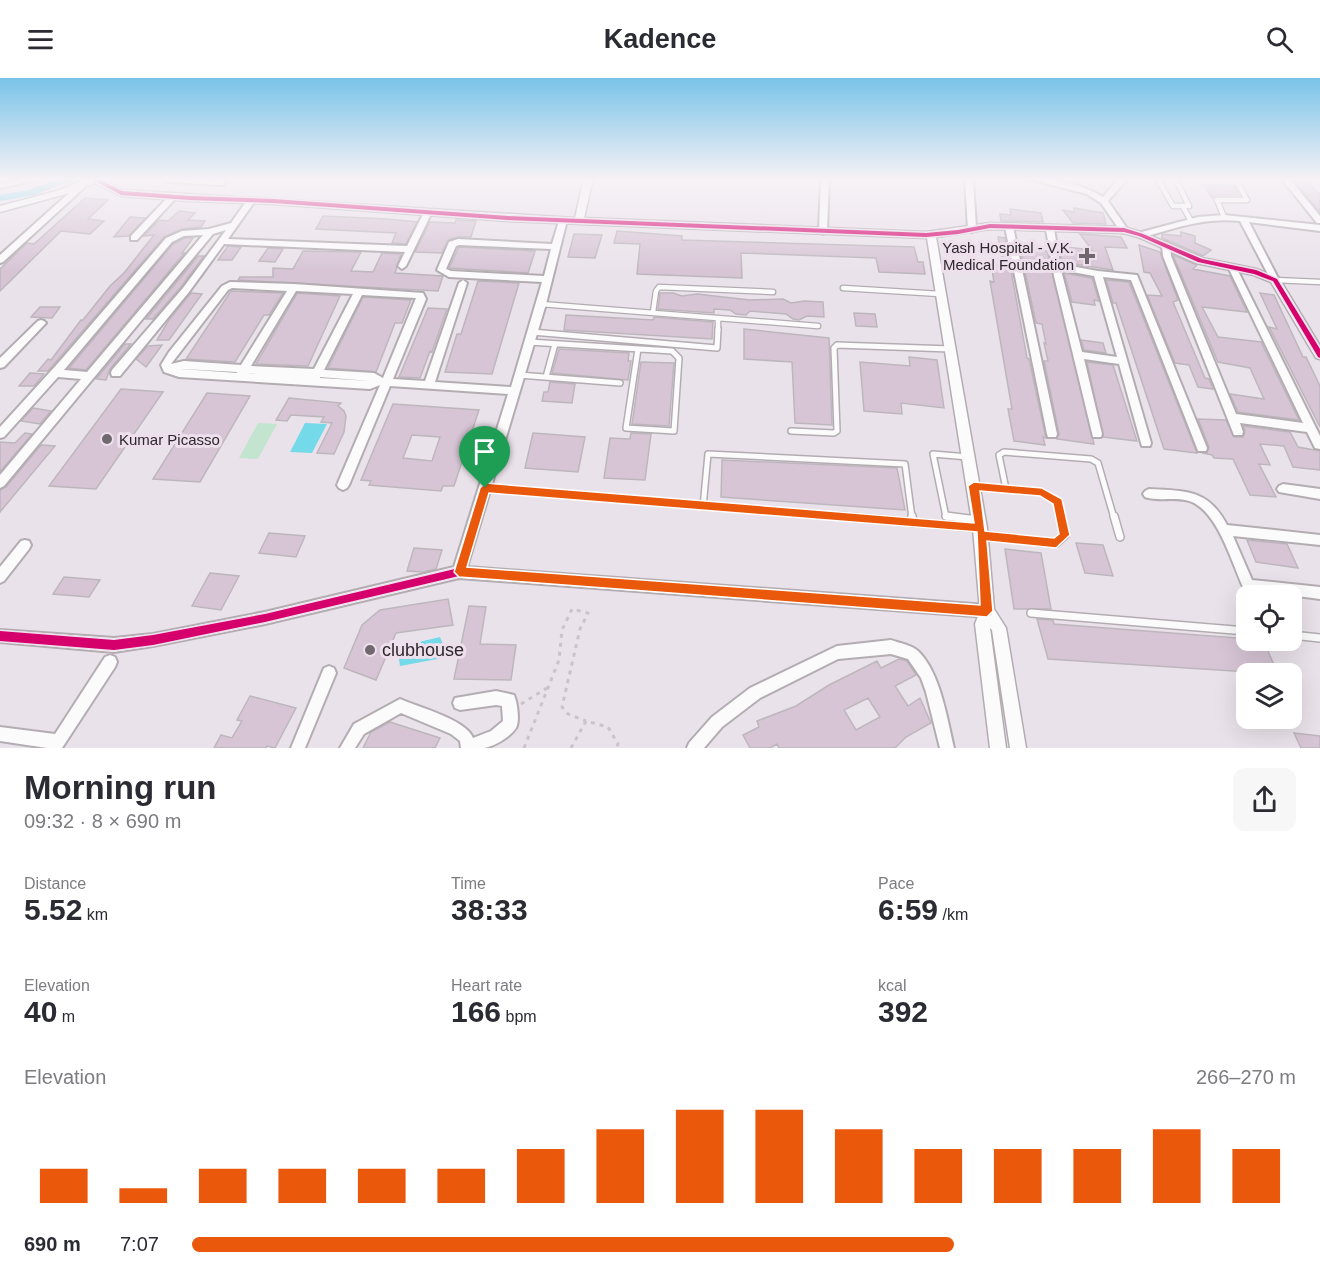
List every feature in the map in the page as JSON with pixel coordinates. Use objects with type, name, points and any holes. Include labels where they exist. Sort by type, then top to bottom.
[{"type":"street","points":[[0,260],[56,209]]},
{"type":"street","points":[[134,238],[161,209]]},
{"type":"street","points":[[116,373],[186,290],[245,209]]},
{"type":"street","points":[[384,209],[563,220],[931,235],[1009,227],[1124,230],[1166,245],[1200,261],[1256,272],[1275,280]]},
{"type":"street","points":[[579,220],[582,209]]},
{"type":"street","points":[[824,209],[824,231]]},
{"type":"street","points":[[971,209],[972,229]]},
{"type":"street","points":[[1110,209],[1124,230]]},
{"type":"street","points":[[1310,209],[1320,221]]},
{"type":"street","points":[[402,267],[428,212]]},
{"type":"street","points":[[1141,235],[1191,221],[1224,216],[1320,228]]},
{"type":"street","points":[[1243,219],[1275,280],[1283,289],[1320,354]]},
{"type":"street","points":[[459,572],[541,304],[563,220]]},
{"type":"street","points":[[0,434],[56,373],[169,240],[182,234],[210,232],[233,225]]},
{"type":"street","points":[[1009,227],[1052,434]]},
{"type":"street","points":[[1050,229],[1056,266],[1097,434]]},
{"type":"street","points":[[0,483],[210,232]]},
{"type":"street","points":[[931,235],[980,528],[987,611],[982,624],[998,748]]},
{"type":"street","points":[[223,241],[409,249]]},
{"type":"street","points":[[547,279],[459,275],[441,270],[452,244],[458,242],[556,247]]},
{"type":"street","points":[[1166,245],[1167,256],[1238,432]]},
{"type":"street","points":[[1056,266],[1098,274],[1134,277],[1202,448]]},
{"type":"street","points":[[1233,269],[1319,445]]},
{"type":"street","points":[[1098,274],[1146,443]]},
{"type":"street","points":[[429,385],[463,283]]},
{"type":"street","points":[[343,485],[383,381],[422,296],[415,293],[294,287],[236,285],[225,288],[172,355],[166,365],[168,369],[179,373],[242,373],[315,377],[370,385],[383,381],[514,391]]},
{"type":"street","points":[[242,373],[294,287]]},
{"type":"street","points":[[315,377],[359,291]]},
{"type":"street","points":[[0,364],[40,323]]},
{"type":"street","points":[[1077,355],[1122,361]]},
{"type":"street","points":[[56,373],[91,376]]},
{"type":"street","points":[[1232,418],[1311,428]]},
{"type":"street","points":[[1283,489],[1320,494]]},
{"type":"street","points":[[1149,494],[1196,499],[1212,512],[1249,585]]},
{"type":"street","points":[[1223,530],[1320,540]]},
{"type":"street","points":[[0,577],[25,544]]},
{"type":"street","points":[[0,636],[114,645],[153,640],[265,618],[459,572],[987,611]]},
{"type":"street","points":[[1302,591],[1320,592]]},
{"type":"street","points":[[987,611],[999,628],[1018,748]]},
{"type":"street","points":[[694,748],[717,722],[755,693],[837,653],[891,647],[912,654],[926,674],[943,746]]},
{"type":"street","points":[[0,734],[56,745],[110,662]]},
{"type":"street","points":[[298,748],[330,674]]},
{"type":"street","points":[[347,748],[359,729],[400,706],[456,729],[466,737],[468,748],[496,736],[510,724],[509,700],[496,698],[460,703]]},
{"type":"street","points":[[993,703],[1012,706]]},
{"type":"lane","points":[[1184,209],[1191,221]]},
{"type":"lane","points":[[1221,209],[1224,216]]},
{"type":"lane","points":[[1275,280],[1320,282]]},
{"type":"lane","points":[[653,312],[656,291],[659,287],[773,292]]},
{"type":"lane","points":[[843,288],[940,294]]},
{"type":"lane","points":[[541,304],[819,326]]},
{"type":"lane","points":[[531,337],[717,348],[718,318]]},
{"type":"lane","points":[[531,337],[555,344],[672,351],[679,358],[674,431],[626,428],[638,349]]},
{"type":"lane","points":[[546,377],[555,344]]},
{"type":"lane","points":[[791,431],[834,433],[837,431],[834,348],[837,345],[951,349]]},
{"type":"lane","points":[[519,375],[620,383]]},
{"type":"lane","points":[[1006,489],[999,455],[1004,452],[1091,459],[1098,463],[1120,537]]},
{"type":"lane","points":[[703,507],[708,453],[905,464],[914,523]]},
{"type":"lane","points":[[968,457],[933,454],[946,517],[980,528],[1056,543],[1065,535],[1058,502],[1042,492],[974,486]]},
{"type":"lane","points":[[485,488],[980,528]]},
{"type":"lane","points":[[1031,613],[1236,630]]},
{"type":"lane","points":[[1302,636],[1320,638]]},
{"type":"path","points":[[524,748],[559,660],[562,630],[572,609],[588,613],[580,629],[562,707],[568,714],[608,727],[618,744],[616,748]]},
{"type":"path","points":[[511,710],[547,688]]},
{"type":"path","points":[[571,748],[586,721]]},
{"type":"green space","points":[[258,423],[277,424],[258,459],[239,458]]},
{"type":"water","points":[[305,423],[327,424],[312,453],[290,452]]},
{"type":"water","points":[[440,637],[448,657],[400,666],[398,653],[402,646]]},
{"type":"building","points":[[73,209],[98,209],[88,219],[104,221],[90,234],[61,231],[0,291],[0,269],[27,243],[34,244]]},
{"type":"building","points":[[1010,209],[1041,213],[1043,222],[1001,221],[1000,214],[1011,215]]},
{"type":"building","points":[[1074,209],[1081,209],[1103,213],[1106,224],[1073,223],[1063,210],[1074,212]]},
{"type":"building","points":[[179,211],[195,213],[188,220],[205,221],[201,227],[182,229],[164,237],[48,371],[38,371],[48,359],[51,360],[81,320],[124,273],[154,235],[144,236],[159,220],[168,221]]},
{"type":"building","points":[[323,216],[417,222],[406,244],[392,243],[396,233],[316,229]]},
{"type":"building","points":[[130,217],[145,218],[129,236],[114,237]]},
{"type":"building","points":[[456,220],[476,221],[471,237],[448,240],[442,253],[415,252],[430,222],[455,223]]},
{"type":"building","points":[[617,231],[682,236],[682,240],[914,247],[918,262],[923,262],[925,274],[879,272],[876,258],[741,253],[742,278],[637,274],[640,244],[614,243]]},
{"type":"building","points":[[1181,232],[1195,236],[1195,243],[1211,250],[1203,256],[1162,238],[1162,234],[1181,236]]},
{"type":"building","points":[[574,234],[602,235],[595,258],[568,257]]},
{"type":"building","points":[[1080,234],[1121,237],[1127,248],[1105,247],[1113,270],[1062,262],[1059,246],[1092,250]]},
{"type":"building","points":[[998,237],[1005,238],[1027,358],[1046,438],[1043,437],[1045,445],[1014,441],[1008,409],[1012,409],[990,281],[994,282],[991,264],[1004,266]]},
{"type":"building","points":[[185,238],[193,238],[182,253],[185,253],[86,370],[69,368],[173,244]]},
{"type":"building","points":[[1139,245],[1160,252],[1178,300],[1173,302],[1205,378],[1209,379],[1213,389],[1198,387],[1189,365],[1175,363],[1147,295],[1162,296],[1150,273],[1144,272]]},
{"type":"building","points":[[228,246],[241,247],[232,260],[218,260]]},
{"type":"building","points":[[459,247],[535,251],[528,273],[449,268]]},
{"type":"building","points":[[268,248],[283,249],[275,262],[259,261]]},
{"type":"building","points":[[1020,248],[1047,251],[1094,444],[1057,439],[1059,434],[1044,361],[1048,361],[1044,343],[1046,344],[1042,324],[1036,323]]},
{"type":"building","points":[[303,251],[361,252],[351,271],[373,272],[382,253],[401,254],[395,273],[443,276],[438,291],[238,280],[240,277],[273,277],[273,268],[293,269]]},
{"type":"building","points":[[1173,255],[1197,265],[1193,269],[1230,276],[1247,312],[1202,307],[1218,337],[1261,342],[1299,420],[1238,412],[1230,394],[1264,399],[1250,368],[1218,362]]},
{"type":"building","points":[[198,256],[204,256],[181,287],[153,319],[146,319]]},
{"type":"building","points":[[1064,273],[1092,278],[1099,301],[1094,300],[1095,305],[1072,302]]},
{"type":"building","points":[[1106,280],[1129,282],[1197,453],[1164,449],[1116,303],[1113,303]]},
{"type":"building","points":[[478,281],[519,283],[492,374],[445,372],[457,334],[461,334]]},
{"type":"building","points":[[231,291],[283,293],[269,315],[264,315],[235,362],[186,359]]},
{"type":"building","points":[[191,293],[202,294],[169,340],[157,340],[169,320]]},
{"type":"building","points":[[297,293],[340,296],[308,366],[256,364]]},
{"type":"building","points":[[660,293],[682,296],[697,294],[750,300],[783,299],[791,303],[823,302],[824,317],[807,316],[799,320],[786,314],[750,311],[746,315],[736,314],[730,310],[714,309],[714,313],[658,309]]},
{"type":"building","points":[[1260,293],[1274,295],[1303,357],[1306,357],[1320,386],[1320,427],[1269,327],[1277,329]]},
{"type":"building","points":[[363,297],[411,300],[402,323],[395,323],[376,372],[328,368]]},
{"type":"building","points":[[40,307],[60,307],[52,318],[31,317]]},
{"type":"building","points":[[428,308],[447,309],[432,352],[430,351],[420,378],[399,377]]},
{"type":"building","points":[[854,313],[875,314],[877,327],[856,326]]},
{"type":"building","points":[[566,315],[653,320],[654,317],[713,322],[712,339],[564,330]]},
{"type":"building","points":[[744,329],[829,338],[832,425],[795,423],[792,362],[744,359]]},
{"type":"building","points":[[1081,340],[1103,343],[1106,353],[1084,350]]},
{"type":"building","points":[[125,344],[131,344],[110,369],[106,380],[96,379]]},
{"type":"building","points":[[162,345],[146,367],[136,359],[148,346]]},
{"type":"building","points":[[559,349],[629,353],[628,361],[631,361],[628,380],[552,373]]},
{"type":"building","points":[[909,357],[937,360],[944,408],[901,403],[902,414],[864,411],[860,362],[910,366]]},
{"type":"building","points":[[641,362],[674,363],[669,426],[632,424]]},
{"type":"building","points":[[1087,362],[1113,365],[1137,441],[1103,437]]},
{"type":"building","points":[[30,373],[44,374],[34,386],[19,386]]},
{"type":"building","points":[[550,382],[575,384],[572,403],[542,401],[544,392],[548,392]]},
{"type":"building","name":"Kumar Picasso","points":[[121,389],[163,392],[96,489],[49,486]]},
{"type":"building","name":"Kumar Picasso","points":[[207,393],[250,396],[200,482],[153,479]]},
{"type":"building","points":[[289,398],[341,403],[338,406],[346,416],[344,432],[334,454],[317,453],[332,423],[321,422],[324,417],[291,415],[287,421],[276,420]]},
{"type":"building","points":[[393,404],[479,410],[454,486],[443,486],[441,491],[369,485],[371,481],[361,480]],"holes":[[[412,435],[440,437],[432,461],[403,458]]]},
{"type":"building","points":[[33,408],[51,411],[40,424],[21,421]]},
{"type":"building","points":[[1198,419],[1226,420],[1234,437],[1243,437],[1245,431],[1243,426],[1290,432],[1298,447],[1320,451],[1320,470],[1293,467],[1284,446],[1260,444],[1270,465],[1259,464],[1276,497],[1250,495],[1233,459],[1214,458],[1212,455],[1202,453],[1207,453],[1209,447]]},
{"type":"building","points":[[25,433],[32,434],[0,472],[0,442],[15,443]]},
{"type":"building","points":[[533,433],[585,437],[578,472],[525,468]]},
{"type":"building","points":[[631,433],[651,434],[645,480],[604,478],[610,438],[630,439]]},
{"type":"building","points":[[41,445],[55,446],[0,512],[0,490],[6,487]]},
{"type":"building","points":[[722,460],[897,468],[905,510],[721,497]]},
{"type":"building","points":[[269,533],[305,536],[296,557],[259,553]]},
{"type":"building","points":[[1247,540],[1287,544],[1298,568],[1256,562]]},
{"type":"building","points":[[1076,543],[1103,545],[1113,576],[1085,573]]},
{"type":"building","points":[[414,548],[442,550],[436,569],[423,572],[407,571]]},
{"type":"building","points":[[1005,549],[1041,553],[1051,609],[1014,609]]},
{"type":"building","points":[[210,573],[239,576],[221,610],[192,606]]},
{"type":"building","points":[[64,577],[100,580],[89,597],[53,594]]},
{"type":"building","name":"clubhouse","points":[[448,599],[453,625],[396,633],[376,680],[344,668],[362,625],[380,610]]},
{"type":"building","points":[[469,606],[486,607],[480,644],[516,645],[511,680],[454,679]]},
{"type":"building","points":[[1037,619],[1053,620],[1054,624],[1236,638],[1236,651],[1268,651],[1273,663],[1236,663],[1236,671],[1048,659]]},
{"type":"building","points":[[899,659],[907,661],[916,675],[895,686],[908,706],[920,698],[931,723],[906,737],[895,748],[779,748],[777,744],[770,748],[750,748],[743,735],[759,727],[757,721],[796,706],[829,685],[877,661],[881,668]],"holes":[[[868,698],[880,717],[856,730],[844,710]]]},
{"type":"building","points":[[250,696],[296,708],[275,748],[267,746],[266,748],[214,748],[221,735],[232,738],[242,721],[237,720]]},
{"type":"building","points":[[390,722],[440,738],[435,748],[363,748],[371,732]]},
{"type":"building","points":[[1294,733],[1320,736],[1320,748],[1301,748]]},
{"type":"cycle path","points":[[388,209],[508,218],[926,235],[990,226],[1124,230],[1200,261],[1256,272],[1275,280],[1320,355]]},
{"type":"cycle path","points":[[0,636],[114,645],[153,640],[265,618],[459,572],[987,611]]},
{"type":"place","name":"Yash Hospital - V.K. Medical Foundation","points":[[1087,256]]},
{"type":"place","name":"Kumar Picasso","points":[[107,439]]},
{"type":"place","name":"clubhouse","points":[[370,650]]},
{"type":"route","points":[[974,486],[1042,492],[1058,502],[1065,535],[1056,543],[981,535],[987,611],[459,572],[485,488],[980,528],[974,486]]}]
